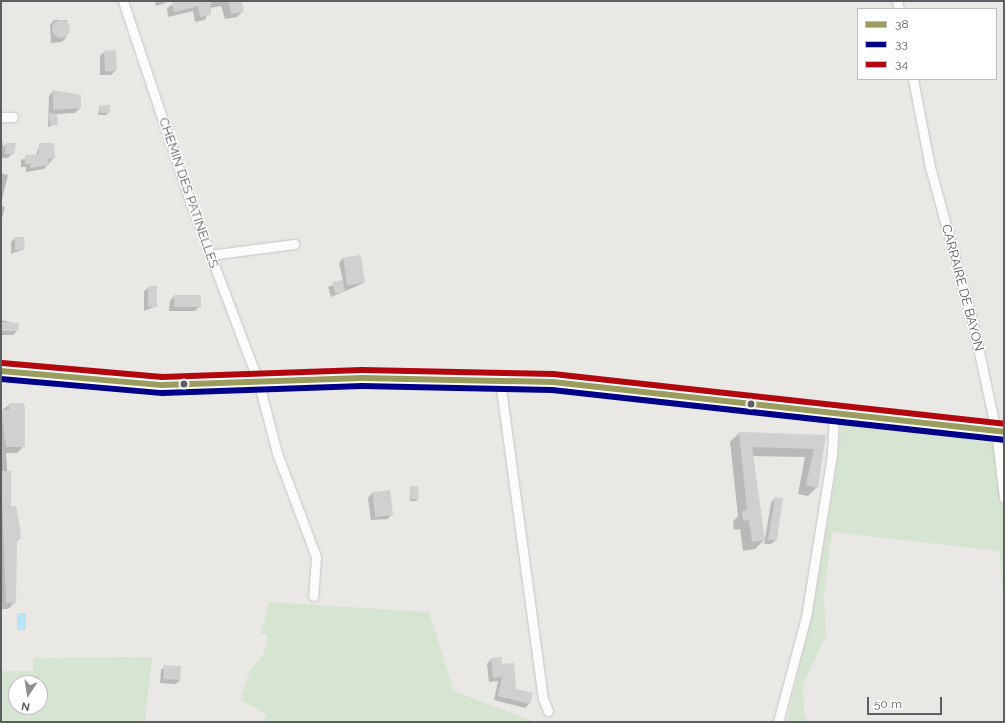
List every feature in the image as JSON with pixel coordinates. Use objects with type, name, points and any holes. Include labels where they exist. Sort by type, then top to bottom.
[{"type":"main road","points":[[1,371],[162,385],[259,384],[362,378],[500,381],[633,389],[1000,431]]},
{"type":"street","name":"CHEMIN DES PATINELLES","points":[[123,1],[209,255],[259,384],[277,453],[316,557],[313,596]]},
{"type":"street","name":"CARRAIRE DE BAYON","points":[[913,80],[930,167],[973,324],[1000,431],[1004,498]]},
{"type":"street","points":[[1,117],[13,117]]},
{"type":"street","points":[[209,255],[294,244]]},
{"type":"street","points":[[500,381],[543,699],[548,711]]},
{"type":"street","points":[[778,722],[806,617],[832,455],[834,413]]},
{"type":"green space","points":[[841,424],[1004,443],[1004,602],[999,551],[832,532],[824,594],[826,636],[803,685],[804,716],[809,722],[787,722],[812,612],[836,473]]},
{"type":"green space","points":[[269,602],[429,612],[454,691],[536,722],[263,722],[266,714],[240,700],[250,670],[263,655],[268,636],[261,633]]},
{"type":"green space","points":[[152,657],[145,722],[1,722],[1,671],[33,671],[33,658]]},
{"type":"water","points":[[17,613],[26,613],[26,630],[17,630]]},
{"type":"building","points":[[172,1],[211,1],[211,15],[200,17],[198,6],[174,12]]},
{"type":"building","points":[[228,1],[242,1],[244,12],[231,14]]},
{"type":"building","points":[[57,20],[65,20],[70,25],[68,36],[65,38],[57,38],[52,33],[52,25]]},
{"type":"building","points":[[116,50],[117,71],[105,72],[104,51]]},
{"type":"building","points":[[53,90],[81,95],[81,108],[53,110]]},
{"type":"building","points":[[100,105],[110,105],[110,113],[100,113]]},
{"type":"building","points":[[49,113],[57,114],[58,125],[50,125]]},
{"type":"building","points":[[6,143],[16,143],[14,154],[5,154]]},
{"type":"building","points":[[39,143],[54,143],[55,158],[48,159],[49,165],[30,168],[30,164],[25,164],[25,155],[39,154]]},
{"type":"building","points":[[15,237],[24,237],[25,249],[15,250]]},
{"type":"building","points":[[361,255],[365,283],[347,285],[343,258]]},
{"type":"building","points":[[343,280],[345,292],[335,293],[332,282]]},
{"type":"building","points":[[148,286],[157,286],[157,307],[148,307]]},
{"type":"building","points":[[174,295],[201,295],[201,307],[174,307]]},
{"type":"building","points":[[1,322],[19,323],[18,331],[1,331]]},
{"type":"building","points":[[9,403],[23,403],[25,407],[25,447],[6,447],[1,410],[9,410]]},
{"type":"building","points":[[739,432],[826,435],[818,488],[806,485],[814,449],[752,447],[765,540],[752,542],[749,520],[743,521],[742,511],[747,510]]},
{"type":"building","points":[[1,471],[11,471],[11,506],[16,506],[20,527],[21,539],[17,539],[16,603],[6,603]]},
{"type":"building","points":[[418,486],[419,499],[411,500],[410,487]]},
{"type":"building","points":[[390,490],[393,515],[375,517],[372,492]]},
{"type":"building","points":[[775,497],[783,498],[777,540],[768,540]]},
{"type":"building","points":[[502,657],[502,664],[514,663],[516,689],[533,693],[530,704],[498,696],[502,677],[493,678],[491,658]]},
{"type":"building","points":[[164,665],[181,666],[180,680],[163,679]]},
{"type":"transit line","name":"34","points":[[2,363],[162,377],[362,370],[553,374],[1004,424]]},
{"type":"transit line","name":"38","points":[[1,371],[162,385],[362,378],[553,382],[1004,432]]},
{"type":"transit line","name":"33","points":[[1,379],[162,393],[362,386],[552,390],[1003,440]]}]
